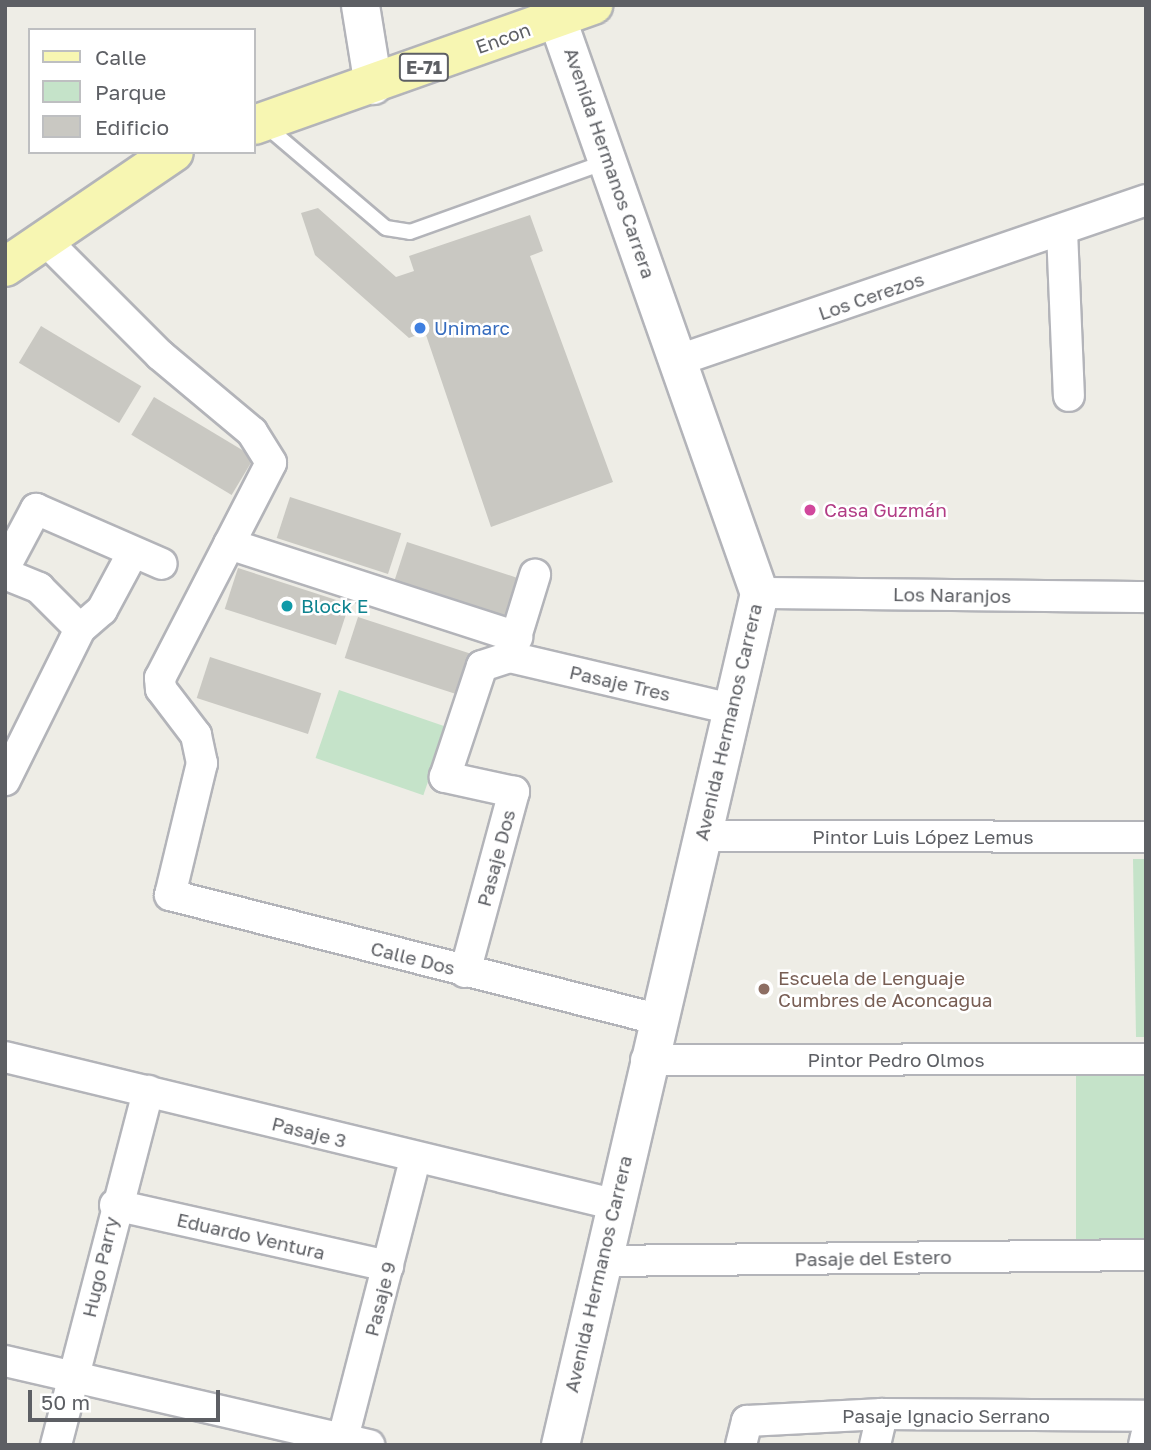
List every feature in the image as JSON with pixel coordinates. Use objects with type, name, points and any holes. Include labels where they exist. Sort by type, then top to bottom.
[{"type":"main road","name":"Encon","points":[[258,124],[373,85],[568,9]]},
{"type":"main road","points":[[8,258],[45,240],[171,154]]},
{"type":"street","points":[[360,5],[373,85]]},
{"type":"street","name":"Avenida Hermanos Carrera","points":[[560,1445],[646,1060],[759,593],[610,161],[568,9]]},
{"type":"street","name":"Los Cerezos","points":[[680,360],[1146,200]]},
{"type":"street","points":[[1062,231],[1069,396]]},
{"type":"street","points":[[45,240],[266,448],[271,463],[229,544]]},
{"type":"street","points":[[5,566],[36,509],[132,554],[162,564]]},
{"type":"street","name":"Pasaje Tres","points":[[229,544],[514,647],[731,709]]},
{"type":"street","name":"Calle Dos","points":[[229,544],[163,670],[161,689],[196,734],[202,763],[170,895],[657,1019]]},
{"type":"street","points":[[5,780],[80,629],[102,610],[132,554]]},
{"type":"street","points":[[5,574],[39,588],[80,629]]},
{"type":"street","points":[[514,647],[535,575]]},
{"type":"street","name":"Los Naranjos","points":[[759,593],[1146,597]]},
{"type":"street","name":"Pasaje Dos","points":[[465,972],[514,792],[445,777],[482,666],[514,647]]},
{"type":"street","name":"Pintor Luis López Lemus","points":[[701,836],[1146,837]]},
{"type":"street","name":"Pasaje 3","points":[[5,1056],[415,1159],[613,1204]]},
{"type":"street","name":"Pintor Pedro Olmos","points":[[646,1060],[1146,1059]]},
{"type":"street","name":"Hugo Parry","points":[[56,1445],[115,1205],[148,1091]]},
{"type":"street","name":"Pasaje 9","points":[[356,1442],[388,1266],[415,1159]]},
{"type":"street","name":"Eduardo Ventura","points":[[115,1205],[388,1266]]},
{"type":"street","name":"Pasaje del Estero","points":[[601,1261],[1146,1255]]},
{"type":"street","points":[[5,1361],[74,1375],[270,1434],[356,1442]]},
{"type":"street","points":[[875,1445],[882,1414]]},
{"type":"street","name":"Pasaje Ignacio Serrano","points":[[744,1433],[882,1414],[1146,1416]]},
{"type":"street","points":[[1144,1445],[1146,1436]]},
{"type":"lane","points":[[258,124],[386,228],[410,232],[610,161]]},
{"type":"green space","points":[[339,690],[447,727],[423,795],[316,758]]},
{"type":"green space","points":[[1133,859],[1146,859],[1146,1037],[1136,1037]]},
{"type":"green space","points":[[1076,1069],[1146,1069],[1146,1247],[1076,1247]]},
{"type":"building","points":[[318,208],[396,277],[414,271],[409,256],[530,215],[543,251],[530,256],[613,482],[491,527],[425,332],[409,338],[315,255],[301,213]]},
{"type":"building","points":[[41,326],[141,386],[119,423],[19,363]]},
{"type":"building","points":[[154,397],[254,457],[232,495],[131,435]]},
{"type":"building","points":[[290,497],[401,533],[388,574],[277,538]]},
{"type":"building","points":[[407,542],[518,578],[505,619],[394,583]]},
{"type":"building","name":"Block E","points":[[238,568],[349,604],[336,645],[225,609]]},
{"type":"building","points":[[358,617],[469,653],[456,694],[345,658]]},
{"type":"building","points":[[210,657],[321,693],[308,734],[197,698]]},
{"type":"place","name":"Unimarc","points":[[420,328]]},
{"type":"place","name":"Casa Guzmán","points":[[810,510]]},
{"type":"place","name":"Block E","points":[[287,606]]},
{"type":"place","name":"Escuela de Lenguaje Cumbres de Aconcagua","points":[[764,989]]}]
